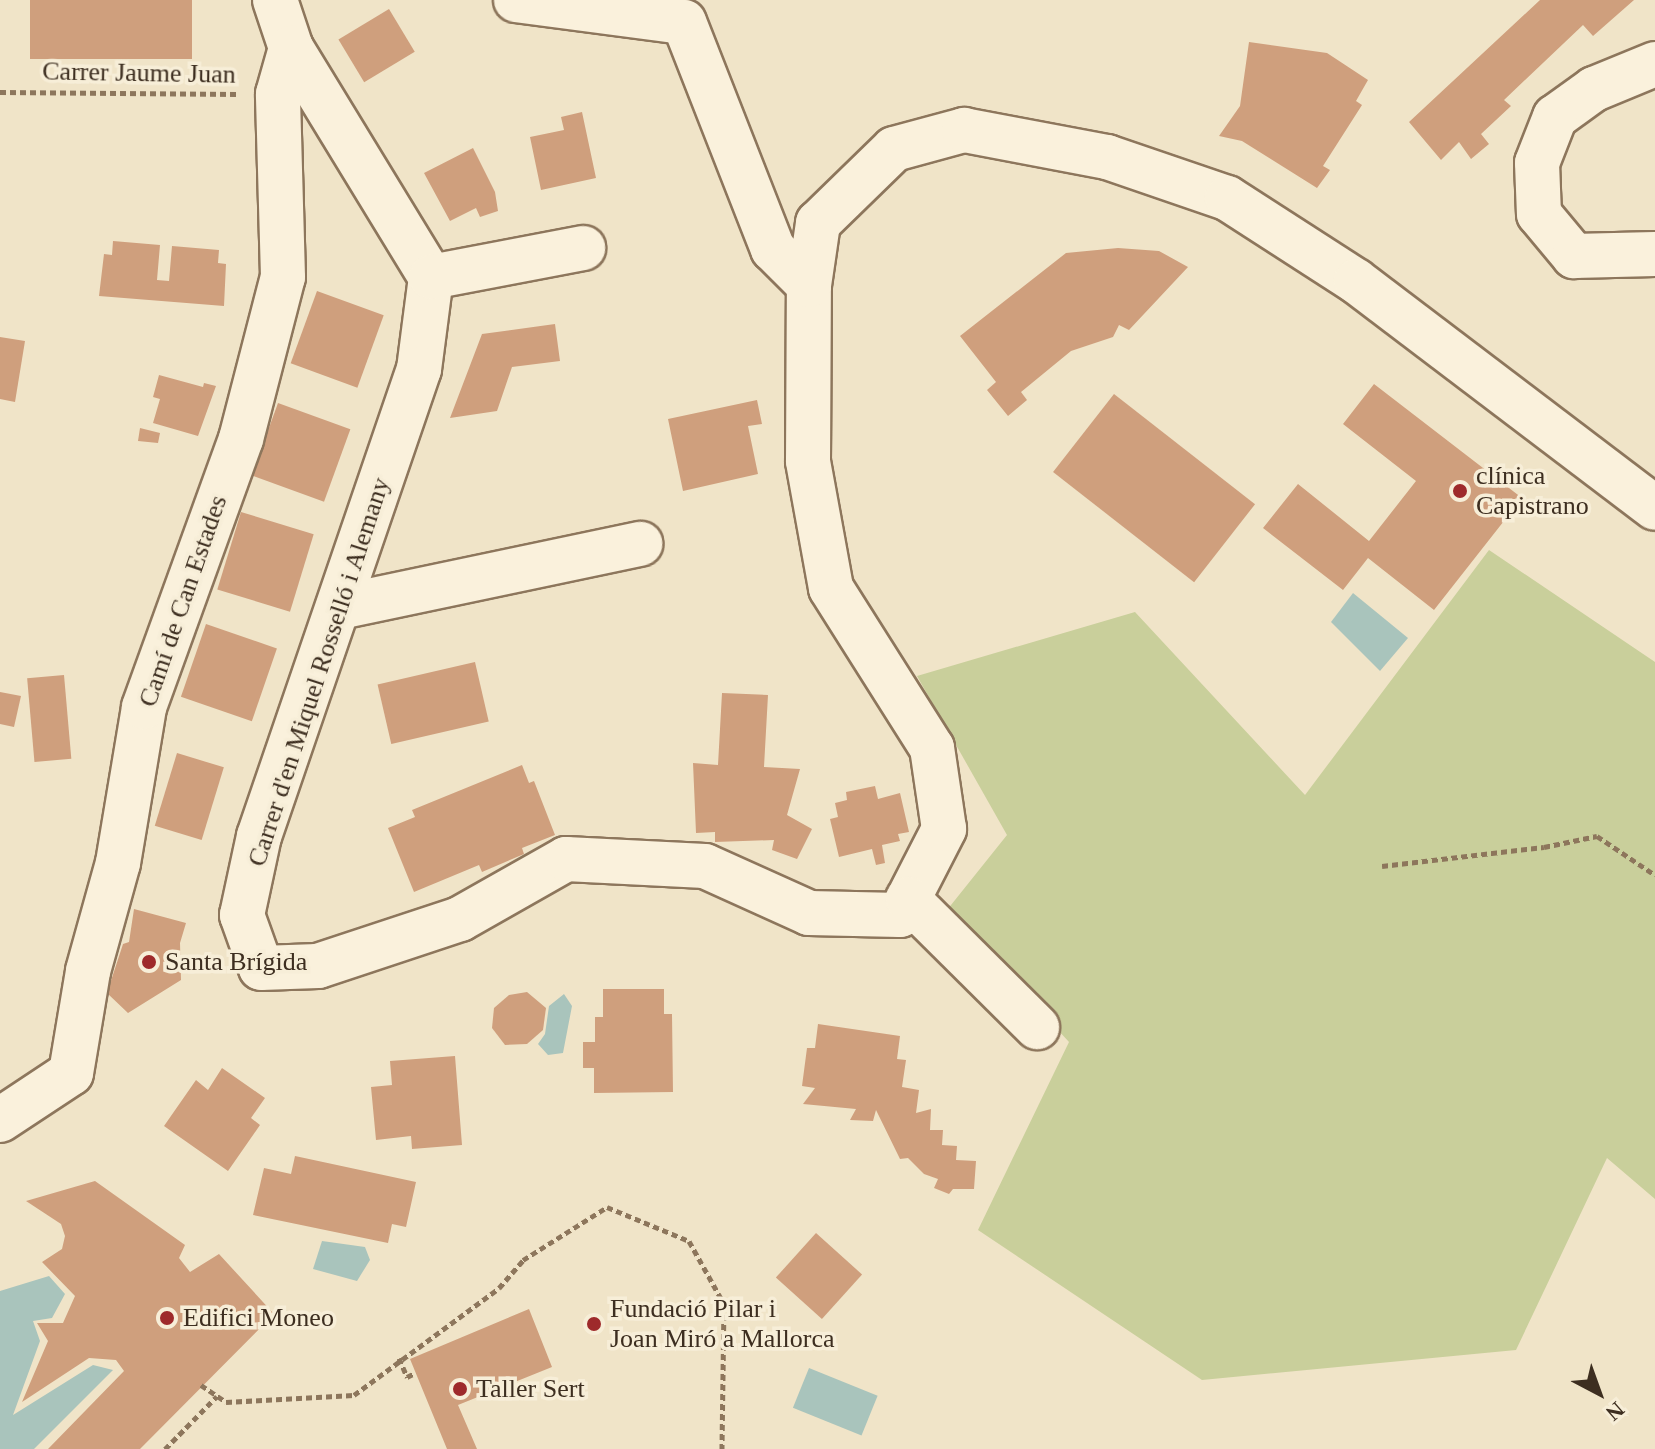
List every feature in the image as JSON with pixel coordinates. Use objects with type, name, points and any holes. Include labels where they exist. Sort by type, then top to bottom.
[{"type":"street","points":[[275,0],[291,48],[431,277],[583,248]]},
{"type":"street","points":[[538,1],[684,22],[773,249],[809,285]]},
{"type":"street","name":"Camí de Can Estades","points":[[0,1120],[71,1073],[88,971],[118,863],[144,707],[241,439],[283,277],[278,94],[291,48]]},
{"type":"street","points":[[1655,64],[1594,89],[1555,117],[1537,163],[1539,214],[1574,256],[1655,254]]},
{"type":"street","points":[[1037,1027],[908,899],[944,829],[932,748],[831,588],[808,461],[809,285],[818,223],[894,149],[964,130],[1107,157],[1227,198],[1356,281],[1655,508]]},
{"type":"street","name":"Carrer d'en Miquel Rosselló i Alemany","points":[[431,277],[419,369],[340,607],[259,836],[242,915],[261,968],[318,966],[460,919],[566,859],[705,866],[809,913],[900,915],[908,899]]},
{"type":"street","points":[[340,607],[640,544]]},
{"type":"path","name":"Carrer Jaume Juan","points":[[0,92],[278,94]]},
{"type":"path","points":[[1382,866],[1544,847],[1597,836],[1655,875]]},
{"type":"path","points":[[201,1385],[226,1402],[354,1395],[399,1358],[499,1288],[523,1260],[607,1207],[689,1241],[724,1304],[722,1449]]},
{"type":"path","points":[[399,1358],[407,1377],[415,1373]]},
{"type":"path","points":[[165,1449],[217,1396]]},
{"type":"green space","points":[[1489,550],[1655,662],[1655,1199],[1607,1158],[1516,1350],[1202,1380],[978,1230],[1069,1042],[947,910],[1007,835],[917,676],[1135,612],[1305,795]]},
{"type":"water","points":[[1353,593],[1408,638],[1380,671],[1331,622]]},
{"type":"water","points":[[564,994],[572,1006],[563,1053],[548,1055],[538,1044],[545,1034],[549,1006]]},
{"type":"water","points":[[322,1241],[365,1247],[370,1260],[357,1281],[313,1269]]},
{"type":"water","points":[[49,1276],[65,1294],[52,1318],[33,1321],[40,1341],[13,1415],[93,1365],[113,1370],[34,1449],[0,1449],[0,1291]]},
{"type":"water","points":[[809,1368],[878,1396],[862,1436],[793,1408]]},
{"type":"building","points":[[30,0],[192,0],[192,59],[30,59]]},
{"type":"building","points":[[1540,0],[1634,0],[1593,36],[1583,25],[1504,100],[1511,106],[1481,134],[1489,144],[1471,159],[1459,142],[1441,160],[1409,122]]},
{"type":"building","points":[[389,9],[415,52],[364,82],[338,39]]},
{"type":"building","points":[[1249,42],[1327,53],[1368,80],[1356,101],[1362,105],[1323,166],[1330,170],[1317,188],[1242,141],[1219,136],[1240,106]]},
{"type":"building","points":[[582,112],[596,178],[541,190],[530,137],[564,130],[561,117]]},
{"type":"building","points":[[473,148],[495,192],[498,211],[480,217],[476,208],[450,221],[424,173]]},
{"type":"building","points":[[113,241],[160,245],[157,280],[169,281],[172,246],[219,250],[218,263],[226,264],[224,306],[99,296],[104,254],[112,255]]},
{"type":"building","points":[[1118,248],[1159,251],[1188,267],[1129,330],[1119,325],[1113,337],[1071,351],[1021,392],[1027,400],[1008,416],[987,390],[996,382],[960,336],[1066,253]]},
{"type":"building","points":[[317,291],[384,315],[357,388],[291,363]]},
{"type":"building","points":[[555,324],[560,361],[512,367],[497,411],[450,418],[482,334]]},
{"type":"building","points":[[0,337],[25,341],[15,402],[0,399]]},
{"type":"building","points":[[159,375],[203,387],[204,383],[216,386],[198,436],[153,423],[160,399],[153,397]]},
{"type":"building","name":"clínica Capistrano","points":[[1374,384],[1522,498],[1434,610],[1368,558],[1343,590],[1263,528],[1298,484],[1369,541],[1416,481],[1343,424]]},
{"type":"building","points":[[1114,394],[1255,504],[1194,582],[1053,472]]},
{"type":"building","points":[[757,400],[762,424],[748,426],[758,474],[683,491],[668,419]]},
{"type":"building","points":[[278,403],[350,429],[324,502],[252,475]]},
{"type":"building","points":[[140,428],[160,433],[158,443],[138,441]]},
{"type":"building","points":[[241,512],[314,534],[290,612],[217,589]]},
{"type":"building","points":[[206,624],[277,648],[252,721],[181,697]]},
{"type":"building","points":[[475,662],[489,721],[391,744],[378,684]]},
{"type":"building","points":[[64,675],[71,759],[34,762],[27,678]]},
{"type":"building","points":[[0,692],[21,696],[14,727],[0,724]]},
{"type":"building","points":[[722,693],[768,695],[764,767],[800,769],[787,815],[812,829],[797,859],[772,850],[774,840],[715,842],[715,832],[696,833],[693,763],[718,765]]},
{"type":"building","points":[[177,753],[224,767],[202,840],[155,826]]},
{"type":"building","points":[[522,765],[529,783],[534,781],[555,835],[522,848],[524,854],[482,872],[479,865],[414,892],[388,828],[415,817],[412,810]]},
{"type":"building","points":[[875,786],[878,799],[900,793],[909,832],[898,834],[900,841],[882,845],[885,863],[876,865],[872,849],[839,857],[830,819],[838,817],[835,803],[847,800],[846,792]]},
{"type":"building","name":"Santa Brígida","points":[[134,909],[186,923],[180,943],[181,980],[128,1013],[107,993],[123,944],[129,942]]},
{"type":"building","points":[[603,989],[664,989],[664,1014],[672,1014],[673,1092],[594,1093],[594,1068],[583,1068],[583,1042],[595,1042],[595,1017],[603,1017]]},
{"type":"building","points":[[527,992],[546,1008],[543,1030],[527,1044],[505,1045],[492,1028],[494,1008],[509,995]]},
{"type":"building","points":[[818,1024],[900,1036],[897,1059],[906,1060],[902,1087],[919,1090],[916,1113],[931,1109],[930,1130],[943,1130],[942,1145],[957,1146],[956,1160],[976,1161],[974,1189],[953,1189],[949,1194],[934,1188],[938,1179],[924,1174],[908,1158],[900,1159],[876,1110],[873,1121],[850,1120],[856,1109],[803,1104],[815,1088],[802,1086],[807,1048],[815,1048]]},
{"type":"building","points":[[455,1056],[462,1145],[412,1149],[411,1136],[376,1140],[371,1087],[392,1085],[390,1061]]},
{"type":"building","points":[[222,1068],[265,1098],[251,1118],[260,1125],[228,1171],[164,1126],[196,1080],[208,1090]]},
{"type":"building","points":[[295,1156],[416,1182],[406,1227],[392,1224],[388,1243],[253,1215],[264,1168],[291,1174]]},
{"type":"building","name":"Edifici Moneo","points":[[95,1181],[185,1245],[179,1258],[190,1272],[219,1254],[274,1314],[140,1449],[48,1449],[124,1371],[116,1360],[89,1358],[22,1402],[48,1341],[37,1323],[63,1323],[75,1296],[42,1262],[62,1249],[65,1236],[61,1224],[26,1201]]},
{"type":"building","points":[[816,1233],[862,1274],[822,1319],[776,1278]]},
{"type":"building","name":"Taller Sert","points":[[529,1309],[552,1367],[458,1405],[477,1449],[447,1449],[410,1359]]},
{"type":"place","name":"clínica Capistrano","points":[[1460,491]]},
{"type":"place","name":"Santa Brígida","points":[[149,962]]},
{"type":"place","name":"Edifici Moneo","points":[[167,1318]]},
{"type":"place","name":"Fundació Pilar i Joan Miró a Mallorca","points":[[594,1324]]},
{"type":"place","name":"Taller Sert","points":[[460,1389]]}]
